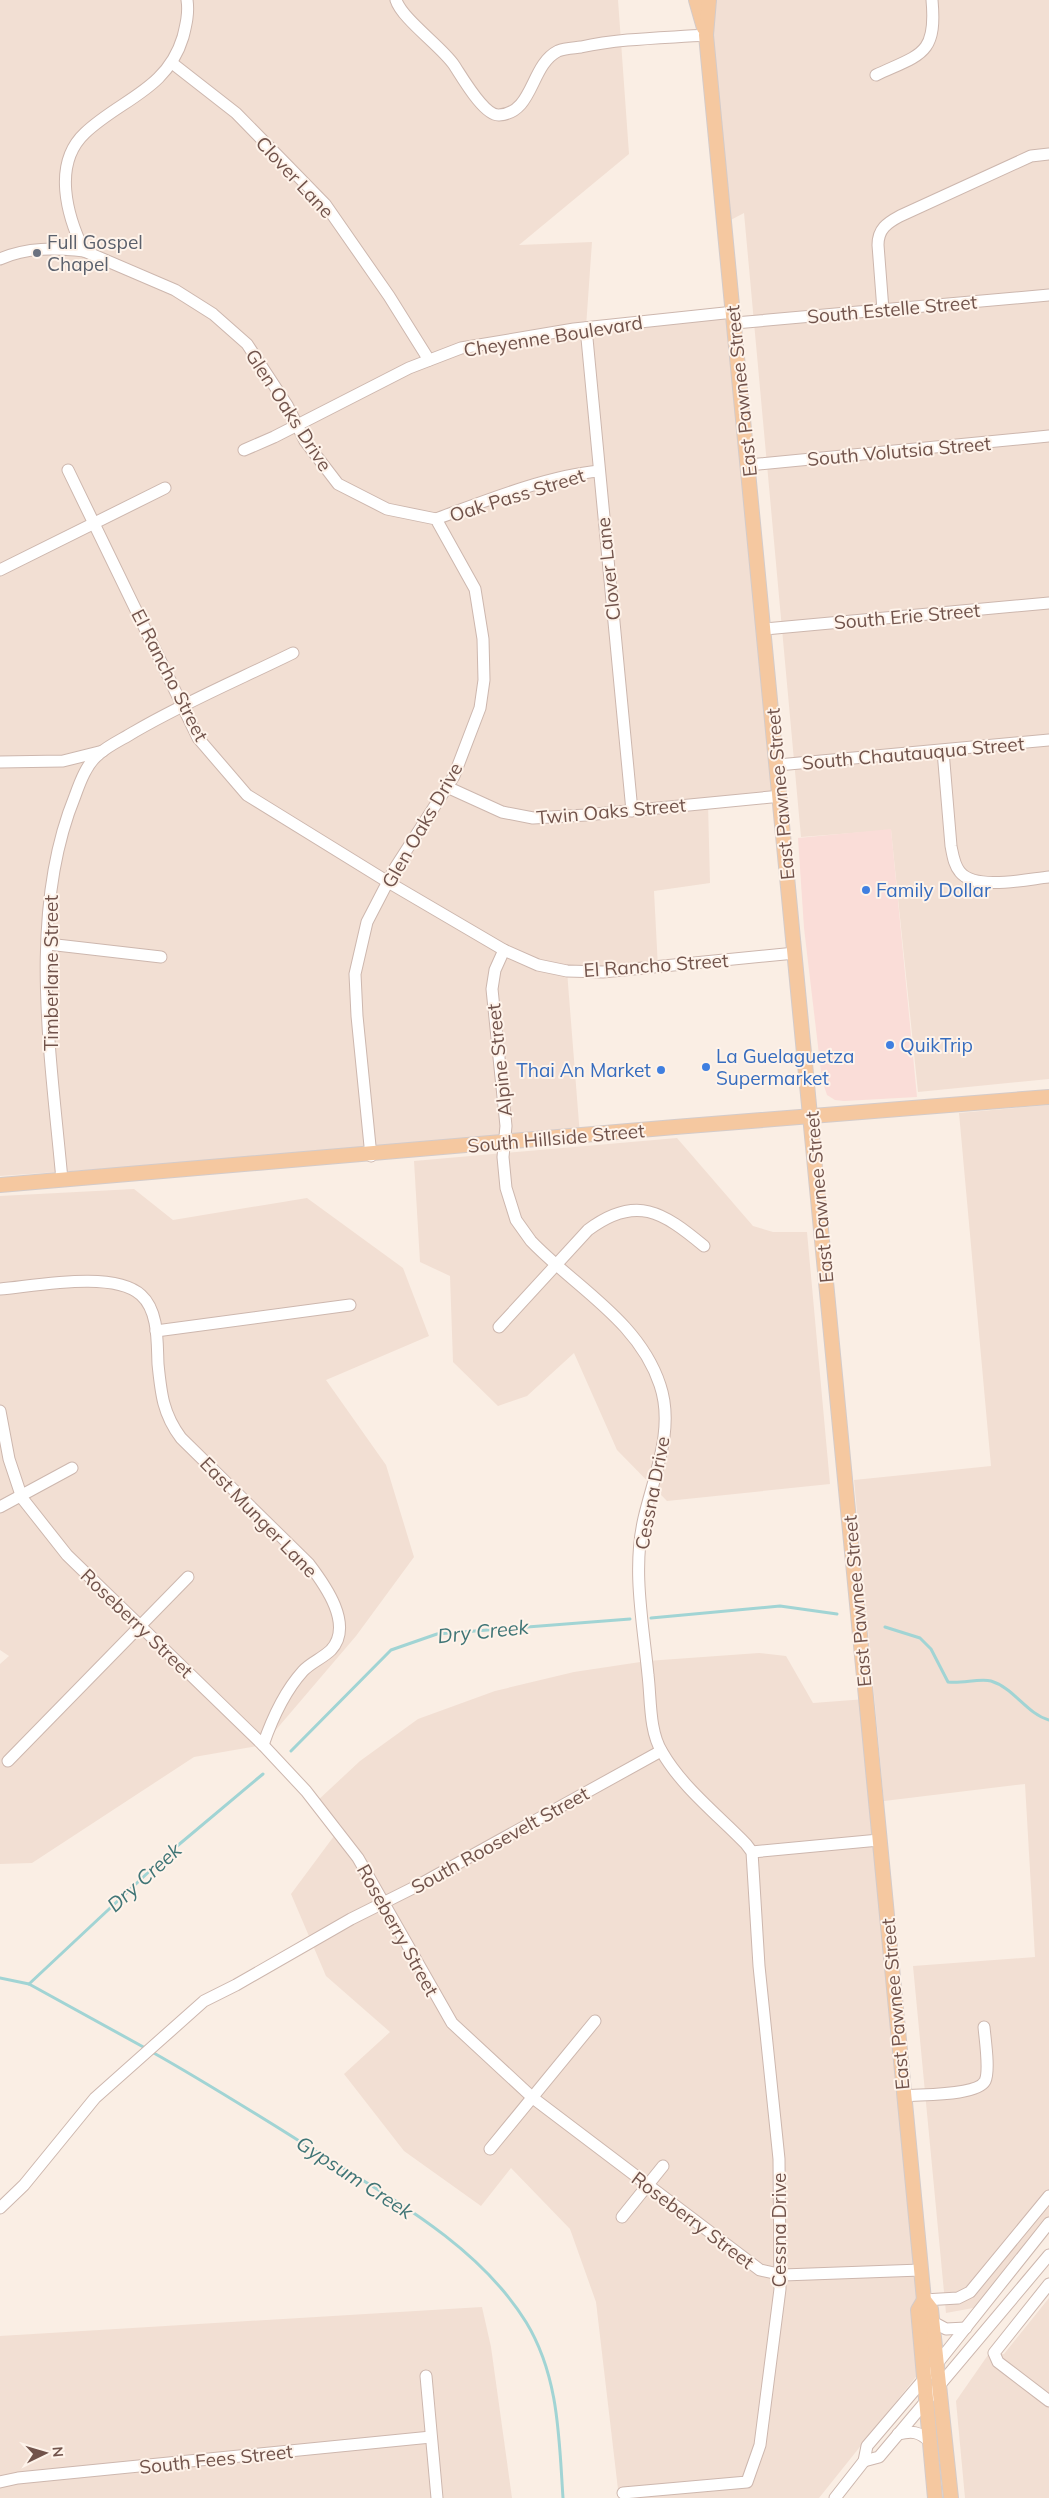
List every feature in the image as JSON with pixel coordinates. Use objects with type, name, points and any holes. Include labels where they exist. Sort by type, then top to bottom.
[{"type":"main road","name":"East Pawnee Street","points":[[696,0],[706,35],[749,465],[924,2300],[931,2309],[952,2498]]},
{"type":"main road","name":"East Pawnee Street","points":[[706,35],[709,0]]},
{"type":"main road","name":"South Hillside Street","points":[[0,1185],[371,1156],[1049,1096]]},
{"type":"main road","name":"East Pawnee Street","points":[[924,2300],[918,2310],[935,2498]]},
{"type":"street","points":[[84,250],[72,227],[65,187],[68,167],[75,146],[85,134],[151,87],[172,63],[179,49],[187,22],[187,0]]},
{"type":"street","points":[[396,0],[425,35],[453,64],[474,96],[491,113],[498,115],[514,111],[522,104],[533,82],[546,63],[558,51],[593,44],[706,35]]},
{"type":"street","points":[[876,75],[915,57],[925,50],[931,40],[934,24],[932,0]]},
{"type":"street","name":"Clover Lane","points":[[172,63],[236,114],[325,204],[389,296],[429,360]]},
{"type":"street","points":[[883,310],[878,234],[883,227],[900,216],[1031,156],[1049,154]]},
{"type":"street","points":[[0,258],[12,254],[50,248],[84,250]]},
{"type":"street","name":"Glen Oaks Drive","points":[[84,250],[175,290],[213,314],[248,344],[305,441],[338,484],[387,508],[436,520],[475,589],[483,639],[484,680],[480,708],[454,776],[388,882],[368,922],[355,974],[371,1156]]},
{"type":"street","name":"South Estelle Street","points":[[734,318],[883,310],[1049,295]]},
{"type":"street","name":"Cheyenne Boulevard","points":[[244,450],[409,368],[461,348],[586,328],[734,318]]},
{"type":"street","name":"Clover Lane","points":[[586,328],[632,811]]},
{"type":"street","name":"South Volutsia Street","points":[[749,465],[1049,436]]},
{"type":"street","name":"El Rancho Street","points":[[68,470],[198,738],[247,795],[388,882],[504,950],[538,965],[558,969],[602,972],[795,953]]},
{"type":"street","name":"Oak Pass Street","points":[[436,520],[478,503],[577,473],[599,471]]},
{"type":"street","points":[[0,570],[165,488]]},
{"type":"street","name":"South Erie Street","points":[[765,629],[1049,603]]},
{"type":"street","name":"Timberlane Street","points":[[62,1180],[48,1020],[48,944],[51,888],[58,845],[85,773],[98,754],[158,718],[293,653]]},
{"type":"street","name":"South Chautauqua Street","points":[[778,765],[1049,740]]},
{"type":"street","points":[[0,762],[63,761],[104,750]]},
{"type":"street","points":[[943,750],[951,846],[954,861],[961,873],[969,879],[992,883],[1049,877]]},
{"type":"street","name":"Twin Oaks Street","points":[[447,787],[502,812],[517,816],[542,818],[780,796]]},
{"type":"street","points":[[48,944],[161,957]]},
{"type":"street","name":"Alpine Street","points":[[504,950],[495,970],[492,989],[505,1117],[505,1143]]},
{"type":"street","name":"Cessna Drive","points":[[505,1143],[503,1157],[510,1206],[522,1230],[556,1265],[615,1317],[640,1343],[660,1385],[664,1400],[663,1444],[644,1519],[638,1567],[655,1737],[661,1750]]},
{"type":"street","points":[[499,1328],[588,1230],[605,1217],[623,1211],[645,1211],[672,1220],[704,1246]]},
{"type":"street","name":"East Munger Lane","points":[[0,1289],[82,1282],[111,1283],[142,1295],[154,1319],[160,1381],[164,1408],[169,1422],[181,1438],[309,1564],[326,1587],[336,1613],[340,1631],[332,1649],[304,1670],[284,1697],[263,1745]]},
{"type":"street","points":[[156,1331],[350,1305]]},
{"type":"street","name":"Roseberry Street","points":[[0,1411],[9,1459],[21,1494],[67,1555],[263,1745],[306,1791],[358,1858],[382,1904],[452,2023],[533,2098],[760,2270],[780,2275],[921,2270]]},
{"type":"street","points":[[0,1507],[72,1468]]},
{"type":"street","points":[[8,1761],[188,1577]]},
{"type":"street","points":[[661,1750],[673,1770],[752,1852],[879,1840]]},
{"type":"street","name":"South Roosevelt Street","points":[[0,2208],[24,2186],[94,2098],[204,2001],[661,1750]]},
{"type":"street","name":"Cessna Drive","points":[[623,2493],[747,2482],[760,2445],[780,2289],[780,2275],[778,2159],[759,1966],[752,1852]]},
{"type":"street","points":[[490,2149],[595,2020]]},
{"type":"street","points":[[904,2096],[968,2091],[982,2084],[986,2072],[984,2027]]},
{"type":"street","points":[[622,2217],[663,2166]]},
{"type":"street","points":[[924,2300],[958,2298],[970,2292],[1049,2196]]},
{"type":"street","points":[[835,2498],[864,2461],[867,2446],[924,2380],[1049,2223]]},
{"type":"street","points":[[864,2461],[879,2457],[1049,2255]]},
{"type":"street","points":[[1049,2284],[994,2353],[998,2362],[1049,2401]]},
{"type":"street","points":[[932,2322],[948,2329],[966,2328]]},
{"type":"street","points":[[426,2376],[437,2498]]},
{"type":"street","points":[[898,2434],[919,2433],[930,2442]]},
{"type":"street","name":"South Fees Street","points":[[0,2482],[18,2478],[431,2437]]},
{"type":"shaded area","points":[[0,0],[618,0],[629,154],[519,245],[592,242],[586,327],[734,312],[781,796],[708,803],[710,883],[654,891],[658,968],[567,971],[580,1136],[0,1176]]},
{"type":"shaded area","points":[[711,0],[1049,0],[1049,1079],[918,1092],[891,830],[801,837],[744,213],[725,223]]},
{"type":"shaded area","points":[[891,829],[917,1097],[835,1100],[827,1095],[822,1080],[804,928],[798,838]]},
{"type":"shaded area","points":[[1049,1105],[1049,2225],[984,2306],[946,2313],[913,1966],[1035,1957],[1025,1784],[884,1801],[854,1480],[991,1466],[959,1113]]},
{"type":"shaded area","points":[[677,1138],[753,1226],[773,1232],[807,1232],[830,1484],[667,1501],[617,1450],[574,1353],[527,1396],[498,1406],[453,1362],[450,1276],[420,1262],[414,1161]]},
{"type":"shaded area","points":[[134,1189],[173,1220],[307,1198],[403,1268],[429,1336],[326,1380],[386,1465],[414,1557],[356,1636],[263,1745],[194,1757],[32,1863],[0,1864],[0,1664],[9,1656],[0,1650],[0,1196]]},
{"type":"shaded area","points":[[759,1653],[786,1656],[813,1703],[866,1699],[923,2368],[819,2498],[619,2498],[596,2302],[570,2229],[511,2168],[481,2206],[404,2151],[344,2074],[390,2032],[326,1976],[291,1894],[337,1832],[315,1803],[360,1761],[418,1719],[495,1691],[574,1672],[647,1661]]},
{"type":"shaded area","points":[[1049,2298],[1049,2498],[965,2498],[956,2401],[988,2355],[1004,2354]]},
{"type":"shaded area","points":[[482,2307],[491,2347],[512,2498],[0,2498],[0,2336]]},
{"type":"waterway","name":"Dry Creek","points":[[651,1618],[780,1606],[837,1614]]},
{"type":"waterway","name":"Dry Creek","points":[[291,1751],[391,1650],[437,1634],[630,1619]]},
{"type":"waterway","name":"Dry Creek","points":[[885,1627],[920,1638],[931,1649],[948,1682],[981,1680],[999,1684],[1034,1712],[1049,1720]]},
{"type":"waterway","name":"Dry Creek","points":[[29,1984],[170,1852],[263,1774]]},
{"type":"waterway","name":"Gypsum Creek","points":[[0,1978],[29,1984],[147,2049]]},
{"type":"waterway","name":"Gypsum Creek","points":[[152,2052],[405,2207],[460,2248],[484,2270],[507,2295],[526,2322],[545,2364],[551,2386],[558,2430],[563,2498]]},
{"type":"place","name":"Full Gospel Chapel","points":[[37,253]]},
{"type":"place","name":"Family Dollar","points":[[866,890]]},
{"type":"place","name":"QuikTrip","points":[[890,1045]]},
{"type":"place","name":"La Guelaguetza Supermarket","points":[[706,1067]]},
{"type":"place","name":"Thai An Market","points":[[661,1070]]}]
